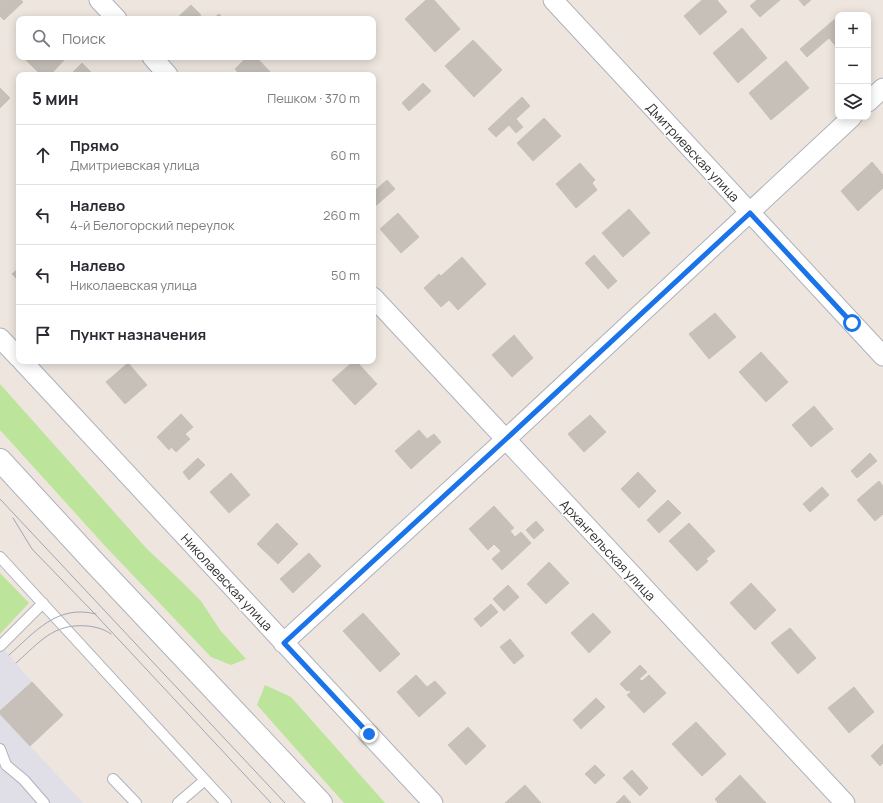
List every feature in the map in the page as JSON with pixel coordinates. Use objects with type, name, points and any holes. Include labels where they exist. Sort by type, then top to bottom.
[{"type":"main road","points":[[0,460],[320,803]]},
{"type":"street","points":[[99,0],[114,16]]},
{"type":"street","name":"Дмитриевская улица","points":[[553,0],[883,356]]},
{"type":"street","points":[[155,60],[165,72]]},
{"type":"street","points":[[871,99],[883,88]]},
{"type":"street","points":[[284,643],[505,440],[849,120]]},
{"type":"street","name":"Архангельская улица","points":[[376,300],[845,803]]},
{"type":"street","points":[[0,338],[16,355]]},
{"type":"street","name":"Николаевская улица","points":[[25,364],[433,803]]},
{"type":"lane","points":[[0,557],[226,803]]},
{"type":"lane","points":[[0,646],[43,603]]},
{"type":"lane","points":[[0,749],[6,765],[24,780],[44,803]]},
{"type":"lane","points":[[113,779],[136,803]]},
{"type":"lane","points":[[178,803],[205,780]]},
{"type":"shaded area","points":[[0,645],[32,682],[0,711]]},
{"type":"shaded area","points":[[0,714],[30,746],[83,803],[0,803]]},
{"type":"green space","points":[[0,384],[147,549],[201,601],[220,630],[246,659],[231,665],[211,657],[106,547],[0,430]]},
{"type":"green space","points":[[0,573],[29,603],[0,634]]},
{"type":"green space","points":[[265,685],[291,697],[385,803],[344,803],[257,705]]},
{"type":"building","points":[[0,0],[21,0],[23,2],[4,20],[0,16]]},
{"type":"building","points":[[426,0],[434,0],[460,29],[435,52],[405,19]]},
{"type":"building","points":[[702,0],[717,0],[727,12],[700,35],[684,16]]},
{"type":"building","points":[[757,0],[780,0],[760,17],[750,6]]},
{"type":"building","points":[[799,0],[811,0],[804,6]]},
{"type":"building","points":[[191,5],[201,15],[200,16],[179,16]]},
{"type":"building","points":[[835,19],[835,45],[829,38],[807,57],[800,49]]},
{"type":"building","points":[[742,28],[767,58],[738,83],[713,53]]},
{"type":"building","points":[[473,40],[502,70],[474,97],[445,66]]},
{"type":"building","points":[[26,60],[64,60],[53,72],[38,72]]},
{"type":"building","points":[[244,60],[259,60],[270,72],[238,72],[235,69]]},
{"type":"building","points":[[786,61],[809,88],[771,120],[749,93]]},
{"type":"building","points":[[82,63],[91,72],[73,72]]},
{"type":"building","points":[[423,83],[431,91],[409,111],[402,103]]},
{"type":"building","points":[[0,88],[10,98],[0,108]]},
{"type":"building","points":[[522,97],[530,106],[516,119],[523,127],[516,133],[509,125],[496,137],[488,129]]},
{"type":"building","points":[[544,118],[561,136],[533,161],[517,143]]},
{"type":"building","points":[[872,162],[883,175],[883,188],[858,211],[841,191]]},
{"type":"building","points":[[580,163],[595,180],[592,183],[597,190],[576,208],[556,184]]},
{"type":"building","points":[[387,180],[395,189],[376,205],[376,189]]},
{"type":"building","points":[[629,209],[650,233],[623,257],[602,233]]},
{"type":"building","points":[[398,213],[419,237],[401,253],[380,229]]},
{"type":"building","points":[[594,255],[617,281],[608,289],[585,263]]},
{"type":"building","points":[[462,257],[486,284],[458,310],[449,300],[441,307],[424,288],[439,274],[441,276]]},
{"type":"building","points":[[16,271],[16,278],[12,274]]},
{"type":"building","points":[[715,313],[736,337],[709,359],[689,334]]},
{"type":"building","points":[[514,335],[533,358],[512,377],[492,355]]},
{"type":"building","points":[[761,352],[788,382],[766,402],[739,372]]},
{"type":"building","points":[[127,364],[129,364],[147,385],[125,404],[106,382]]},
{"type":"building","points":[[351,364],[359,364],[377,384],[355,405],[332,380]]},
{"type":"building","points":[[814,406],[833,429],[811,447],[792,425]]},
{"type":"building","points":[[181,414],[193,427],[185,434],[190,439],[176,452],[171,447],[169,450],[157,437]]},
{"type":"building","points":[[590,415],[606,432],[584,452],[568,434]]},
{"type":"building","points":[[419,430],[427,439],[434,434],[441,442],[411,469],[395,451]]},
{"type":"building","points":[[870,453],[877,461],[857,478],[851,471]]},
{"type":"building","points":[[198,458],[205,465],[189,480],[183,472]]},
{"type":"building","points":[[638,472],[656,491],[639,508],[621,489]]},
{"type":"building","points":[[231,473],[250,495],[229,513],[210,492]]},
{"type":"building","points":[[879,481],[883,486],[883,514],[875,521],[857,500]]},
{"type":"building","points":[[822,487],[829,495],[810,512],[803,504]]},
{"type":"building","points":[[668,500],[681,513],[659,533],[647,520]]},
{"type":"building","points":[[494,506],[514,528],[510,531],[515,537],[521,532],[531,543],[502,570],[492,559],[501,551],[494,544],[488,550],[469,529]]},
{"type":"building","points":[[536,521],[544,530],[534,539],[526,530]]},
{"type":"building","points":[[277,523],[298,544],[278,564],[257,544]]},
{"type":"building","points":[[689,523],[715,551],[706,559],[708,561],[697,571],[669,541]]},
{"type":"building","points":[[309,553],[321,566],[293,593],[280,579]]},
{"type":"building","points":[[549,562],[569,583],[546,604],[527,584]]},
{"type":"building","points":[[751,583],[776,610],[755,630],[730,603]]},
{"type":"building","points":[[508,585],[519,597],[504,611],[493,599]]},
{"type":"building","points":[[491,604],[498,612],[481,627],[474,619]]},
{"type":"building","points":[[363,613],[400,654],[380,672],[343,631]]},
{"type":"building","points":[[593,613],[611,632],[589,653],[571,633]]},
{"type":"building","points":[[790,628],[816,658],[798,674],[771,643]]},
{"type":"building","points":[[510,639],[524,656],[514,664],[500,647]]},
{"type":"building","points":[[640,665],[647,672],[639,679],[642,681],[649,675],[666,693],[644,713],[627,695],[631,692],[629,690],[627,691],[620,684]]},
{"type":"building","points":[[416,675],[427,687],[435,681],[446,693],[419,717],[397,692]]},
{"type":"building","points":[[32,682],[63,715],[30,746],[0,714],[0,711]]},
{"type":"building","points":[[854,687],[874,712],[849,733],[828,708]]},
{"type":"building","points":[[596,698],[605,707],[581,729],[573,720]]},
{"type":"building","points":[[696,722],[726,754],[702,776],[672,744]]},
{"type":"building","points":[[468,727],[486,746],[466,765],[448,745]]},
{"type":"building","points":[[883,744],[883,763],[880,766],[871,756]]},
{"type":"building","points":[[595,765],[605,775],[595,784],[585,774]]},
{"type":"building","points":[[632,770],[648,788],[640,796],[623,778]]},
{"type":"building","points":[[740,775],[766,803],[718,803],[715,799]]},
{"type":"building","points":[[525,785],[541,803],[505,803]]},
{"type":"building","points":[[624,795],[631,803],[616,803]]},
{"type":"tram line","points":[[0,499],[285,803]]},
{"type":"tram line","points":[[13,518],[32,549],[94,613],[271,803]]},
{"type":"tram line","points":[[9,655],[38,629],[58,617],[70,613],[82,612],[96,614]]},
{"type":"tram line","points":[[16,663],[40,641],[56,631],[65,628],[88,626],[100,628],[111,634]]},
{"type":"route","points":[[369,734],[284,643],[750,213],[852,323]]}]
